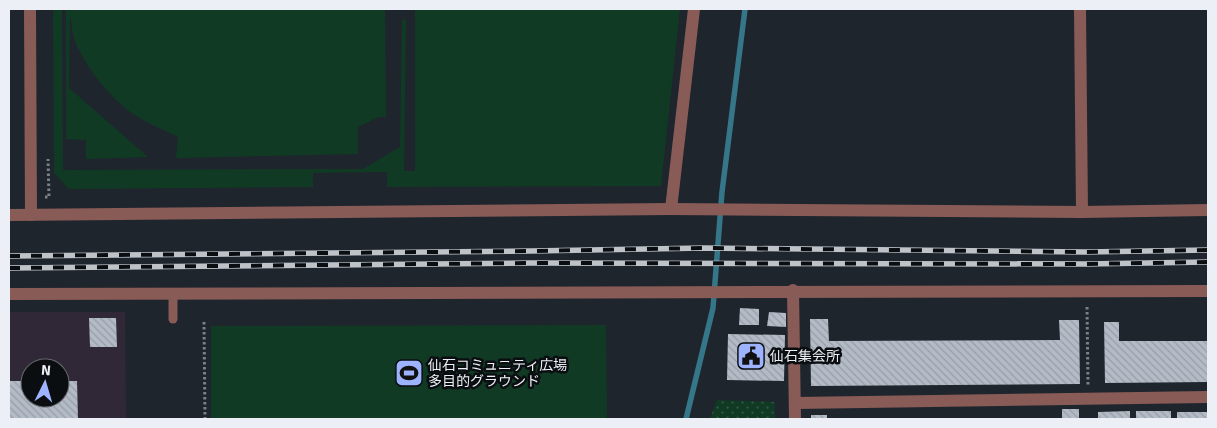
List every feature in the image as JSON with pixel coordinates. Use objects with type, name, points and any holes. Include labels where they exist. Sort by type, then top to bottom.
[{"type":"street","points":[[30,9],[31,215]]},
{"type":"street","points":[[670,209],[694,9]]},
{"type":"street","points":[[1080,9],[1082,212]]},
{"type":"street","points":[[9,215],[670,209],[1082,212],[1208,210]]},
{"type":"street","points":[[793,290],[795,419]]},
{"type":"street","points":[[9,294],[793,290],[1208,291]]},
{"type":"street","points":[[796,403],[1208,397]]},
{"type":"lane","points":[[172,293],[172,319]]},
{"type":"path","points":[[1087,291],[1088,399]]},
{"type":"path","points":[[204,322],[205,419]]},
{"type":"shaded area","points":[[9,312],[125,312],[126,419],[9,419]]},
{"type":"green space","points":[[53,9],[62,9],[63,170],[363,169],[400,147],[402,20],[406,19],[404,171],[415,171],[415,9],[680,9],[661,186],[387,187],[387,172],[313,173],[313,187],[69,189],[54,173]]},
{"type":"green space","points":[[66,9],[385,9],[386,117],[379,117],[358,127],[358,154],[176,158],[178,137],[130,112],[116,100],[95,76],[83,58],[74,39],[70,16],[69,88],[148,157],[86,159],[86,140],[66,139]]},
{"type":"green space","name":"仙石コミュニティ広場 多目的グラウンド","points":[[606,325],[607,419],[211,419],[211,326]]},
{"type":"green space","points":[[717,400],[775,402],[775,419],[710,419]]},
{"type":"building","points":[[740,308],[759,309],[759,325],[739,325]]},
{"type":"building","points":[[769,312],[786,313],[786,327],[767,326]]},
{"type":"building","points":[[89,318],[116,318],[117,347],[90,347]]},
{"type":"building","points":[[810,319],[828,319],[829,341],[1060,340],[1059,320],[1079,320],[1080,384],[811,386]]},
{"type":"building","points":[[1104,322],[1119,322],[1119,341],[1208,341],[1208,382],[1105,383]]},
{"type":"building","points":[[728,334],[785,335],[784,381],[727,380]]},
{"type":"building","points":[[9,381],[20,381],[20,408],[70,408],[70,381],[77,381],[78,419],[9,419]]},
{"type":"building","points":[[1062,409],[1079,409],[1079,419],[1062,419]]},
{"type":"building","points":[[1130,411],[1130,419],[1098,419],[1098,412]]},
{"type":"building","points":[[1136,411],[1171,411],[1171,419],[1136,419]]},
{"type":"building","points":[[1177,412],[1208,412],[1208,419],[1177,419]]},
{"type":"building","points":[[811,415],[827,415],[827,419],[811,419]]},
{"type":"waterway","points":[[686,419],[713,308],[722,192],[745,9]]},
{"type":"railway","points":[[9,256],[704,248],[1086,252],[1208,250]]},
{"type":"railway","points":[[9,268],[532,263],[1086,264],[1208,262]]},
{"type":"place","name":"仙石集会所","points":[[751,356]]},
{"type":"place","name":"仙石コミュニティ広場 多目的グラウンド","points":[[409,373]]}]
